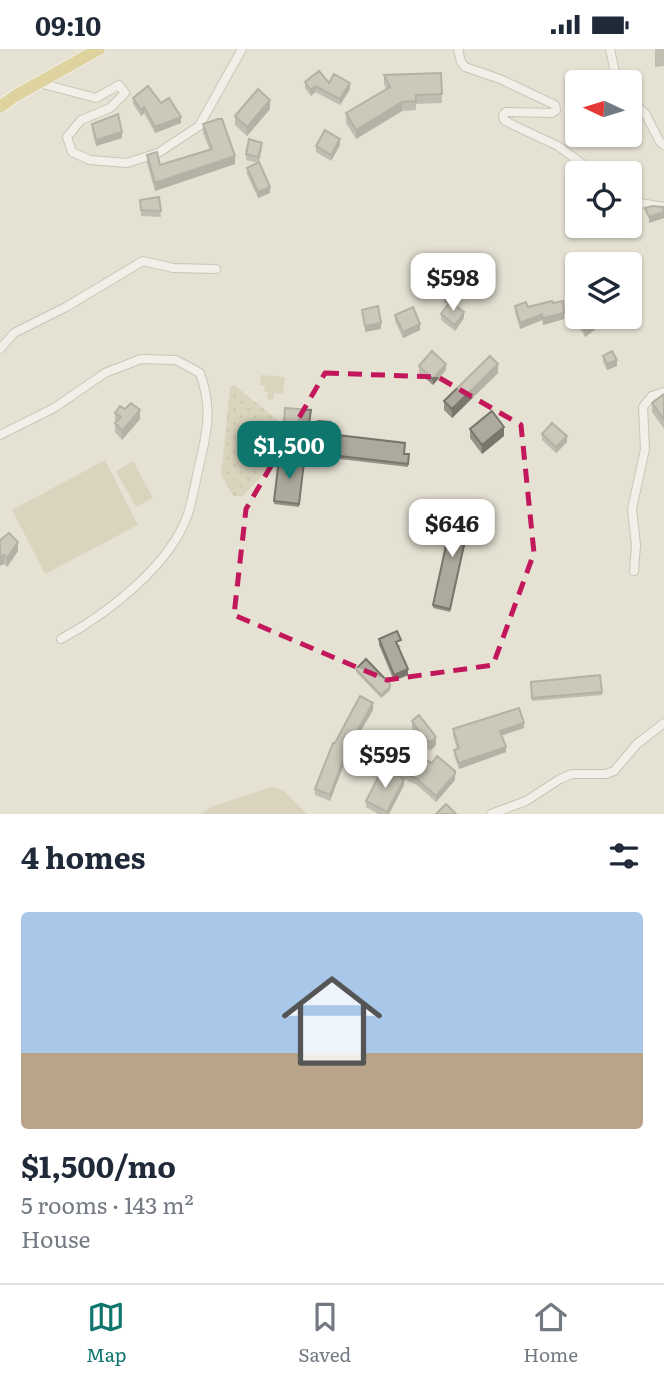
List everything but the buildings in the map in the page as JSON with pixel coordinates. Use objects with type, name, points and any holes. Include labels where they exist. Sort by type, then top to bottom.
[{"type":"highway","points":[[0,107],[99,49]]},
{"type":"street","points":[[39,83],[96,98],[119,85],[125,93],[110,108],[81,120],[67,137],[72,152],[90,160],[127,163],[158,153],[199,126],[242,49]]},
{"type":"street","points":[[458,49],[465,67],[500,79],[555,105],[556,110],[552,113],[506,112],[503,115],[505,120],[513,125],[558,146],[579,161]]},
{"type":"street","points":[[610,49],[614,70]]},
{"type":"street","points":[[642,111],[664,145]]},
{"type":"street","points":[[642,204],[664,208]]},
{"type":"street","points":[[0,349],[13,333],[66,307],[144,261],[173,268],[216,269]]},
{"type":"street","points":[[0,435],[54,408],[105,373],[141,359],[176,359],[200,373],[208,394],[208,430],[187,516],[168,550],[137,586],[88,624],[61,639]]},
{"type":"street","points":[[634,571],[636,545],[632,509],[645,449],[643,407],[652,396],[664,392]]},
{"type":"street","points":[[491,814],[526,801],[572,773],[606,774],[614,771],[637,744],[664,723]]},
{"type":"highlighted area","points":[[325,373],[438,377],[521,425],[534,553],[493,665],[387,680],[234,615],[246,509]]},
{"type":"shaded area","points":[[261,375],[285,377],[283,394],[274,393],[273,400],[267,399],[265,386],[260,385]]},
{"type":"shaded area","points":[[234,385],[295,434],[295,440],[243,496],[233,496],[221,475],[230,387]]},
{"type":"shaded area","points":[[105,460],[138,525],[45,574],[12,510]]},
{"type":"shaded area","points":[[133,461],[153,498],[136,507],[116,471]]},
{"type":"shaded area","points":[[272,787],[283,790],[307,814],[200,814],[213,806]]}]
